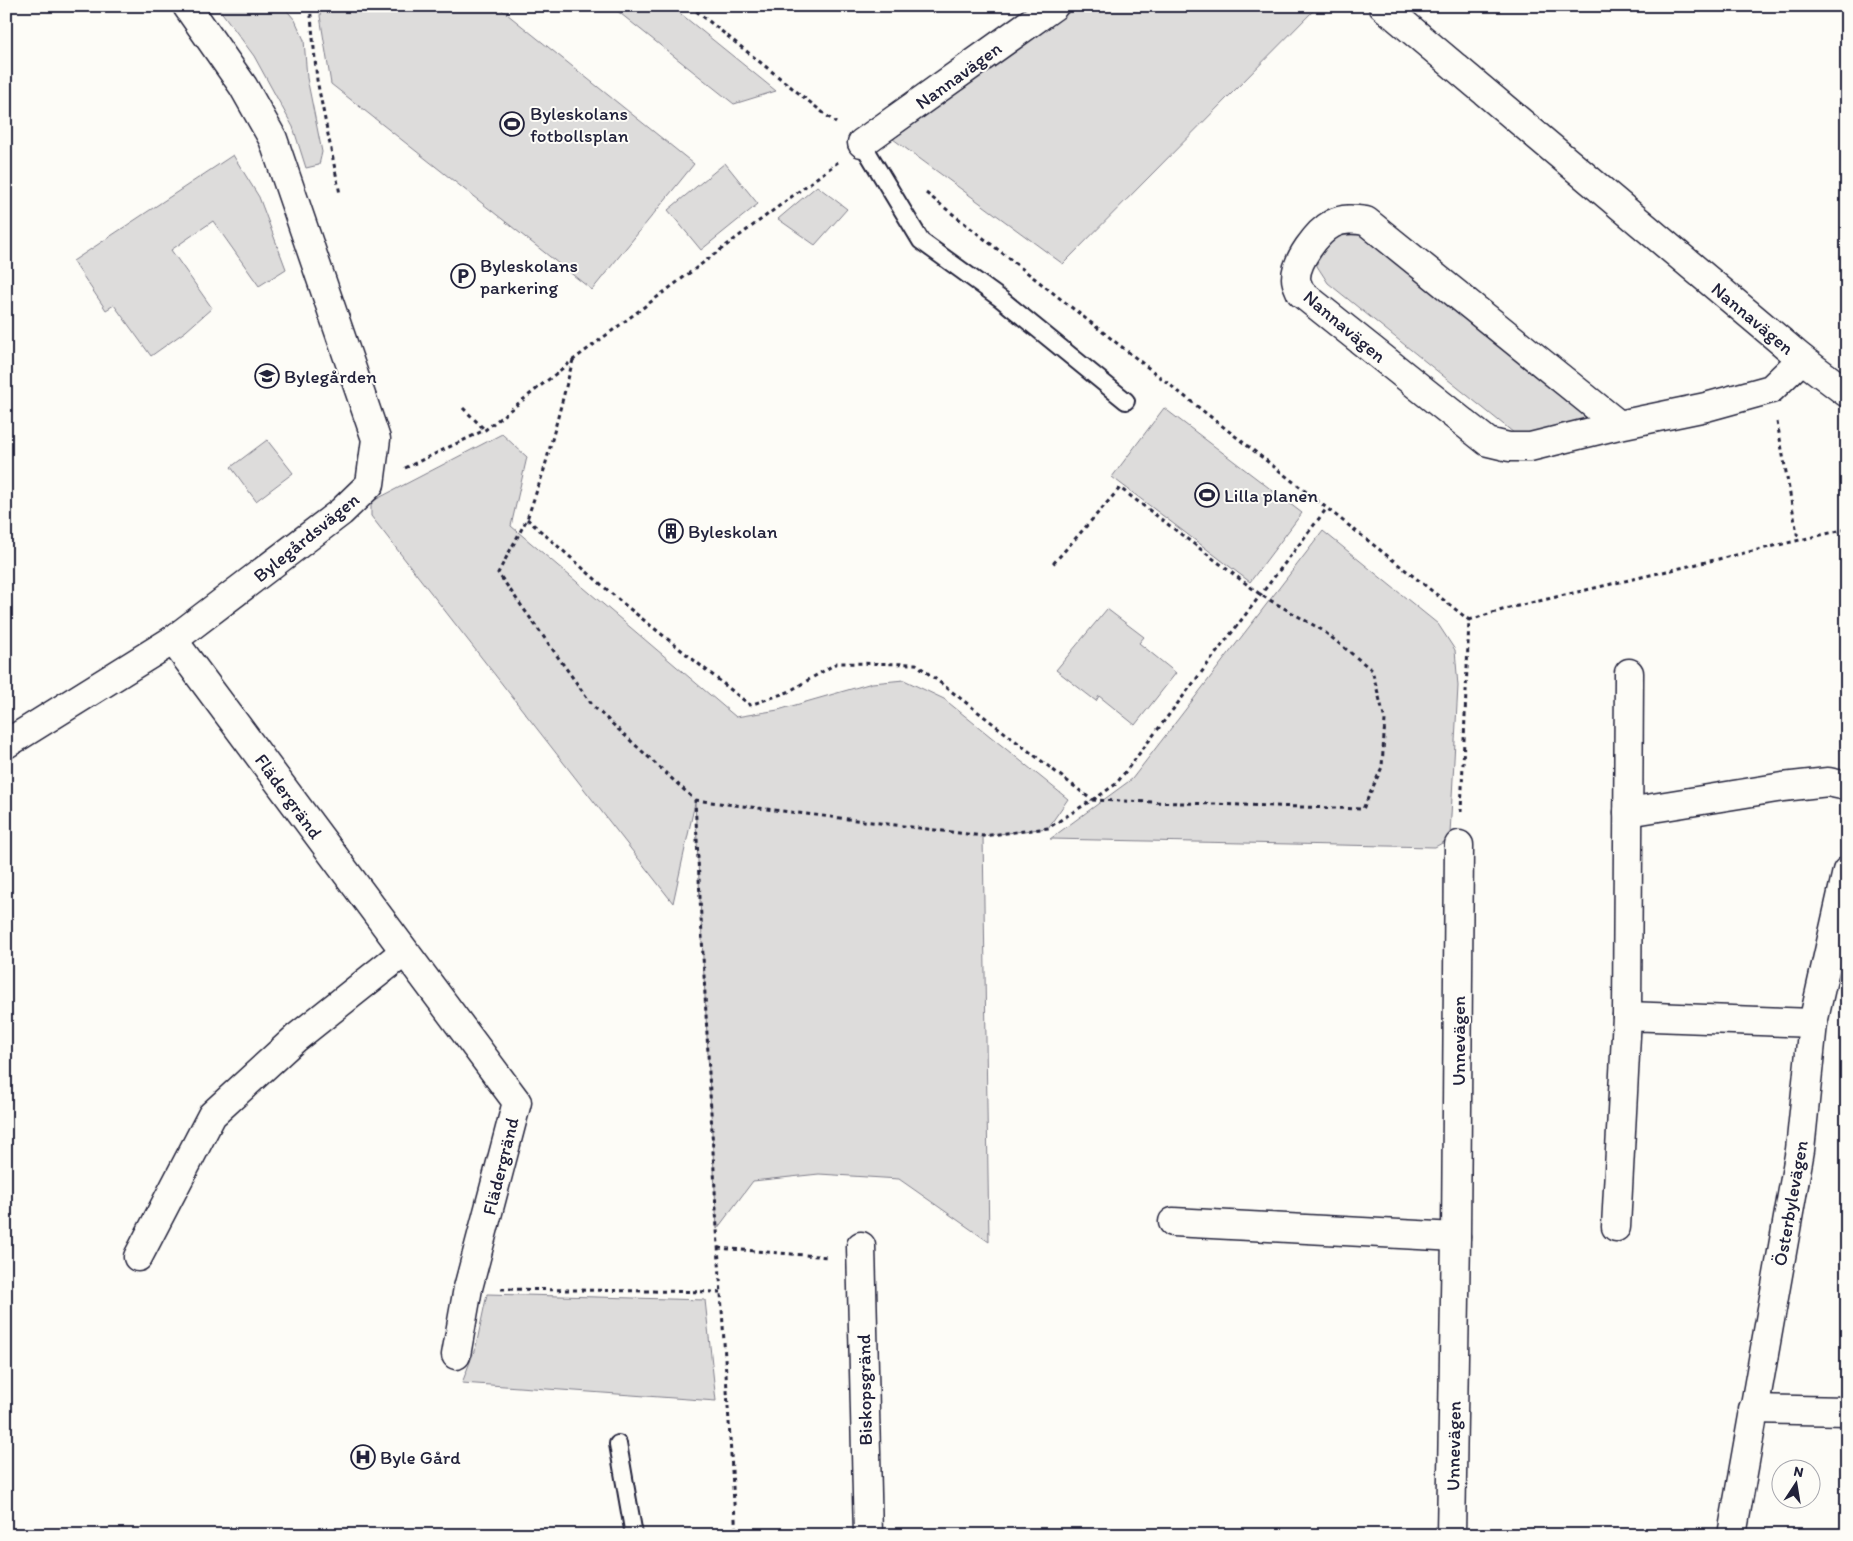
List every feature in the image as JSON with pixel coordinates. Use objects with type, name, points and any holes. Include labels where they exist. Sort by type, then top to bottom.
[{"type":"street","name":"Bylegårdsvägen","points":[[6,744],[173,640],[341,512],[370,484],[376,440],[273,139],[243,86],[187,6]]},
{"type":"street","name":"Nannavägen","points":[[862,143],[1054,6]]},
{"type":"street","name":"Nannavägen","points":[[1383,6],[1802,359],[1847,393]]},
{"type":"street","name":"Nannavägen","points":[[1619,425],[1366,221],[1350,218],[1332,224],[1314,238],[1297,268],[1296,280],[1301,293],[1488,442],[1509,448],[1530,447],[1619,425],[1706,407],[1771,390],[1802,359]]},
{"type":"street","name":"Flädergränd","points":[[173,640],[517,1102],[468,1288],[456,1355]]},
{"type":"street","points":[[1616,1227],[1627,1016],[1628,674]]},
{"type":"street","points":[[1628,812],[1819,783],[1828,782],[1847,786]]},
{"type":"street","name":"Unnevägen","points":[[1451,1535],[1460,845]]},
{"type":"street","name":"Österbylevägen","points":[[1732,1535],[1800,1150],[1814,1023],[1847,871]]},
{"type":"street","points":[[138,1257],[212,1115],[296,1038],[404,952]]},
{"type":"street","points":[[1627,1016],[1814,1023]]},
{"type":"street","points":[[1173,1222],[1456,1237]]},
{"type":"street","name":"Biskopsgränd","points":[[861,1252],[868,1535]]},
{"type":"street","points":[[1753,1409],[1847,1411]]},
{"type":"lane","points":[[862,143],[922,241],[1002,298],[1126,401]]},
{"type":"lane","points":[[618,1444],[634,1535]]},
{"type":"path","points":[[310,6],[317,80],[340,194]]},
{"type":"path","points":[[370,484],[485,430],[573,360],[862,143]]},
{"type":"path","points":[[573,360],[544,470],[527,520],[498,573],[594,706],[695,800],[983,836],[1048,828],[1116,784],[1327,508]]},
{"type":"path","points":[[1771,390],[1798,539]]},
{"type":"path","points":[[463,408],[485,430]]},
{"type":"path","points":[[527,520],[620,601],[750,705],[788,692],[837,663],[916,664],[1092,800],[1363,809],[1382,767],[1385,720],[1372,670],[1322,630],[1261,595],[1120,488],[1053,564]]},
{"type":"path","points":[[1470,620],[1510,608],[1847,529]]},
{"type":"path","points":[[695,800],[720,1292],[736,1535]]},
{"type":"path","points":[[718,1248],[861,1252]]},
{"type":"path","points":[[468,1288],[720,1292]]},
{"type":"shaded area","points":[[217,6],[283,6],[295,20],[304,40],[307,78],[322,152],[319,165],[306,168],[293,127],[254,56]]},
{"type":"shaded area","name":"Byleskolans fotbollsplan","points":[[321,6],[497,6],[694,164],[592,290],[331,84],[320,16]]},
{"type":"shaded area","points":[[611,6],[671,6],[776,91],[734,104]]},
{"type":"shaded area","points":[[1078,6],[1318,6],[1063,264],[893,139]]},
{"type":"shaded area","points":[[233,155],[259,197],[286,269],[259,286],[213,221],[171,250],[212,308],[186,331],[151,356],[114,305],[106,310],[73,261]]},
{"type":"shaded area","points":[[725,163],[758,204],[701,250],[668,210]]},
{"type":"shaded area","points":[[817,186],[847,209],[815,245],[778,219]]},
{"type":"shaded area","points":[[1349,218],[1593,414],[1587,433],[1529,438],[1514,433],[1328,283],[1317,266],[1317,247]]},
{"type":"shaded area","name":"Lilla planen","points":[[1164,408],[1302,513],[1250,582],[1112,477]]},
{"type":"shaded area","points":[[502,434],[527,457],[511,526],[736,717],[778,710],[872,683],[904,680],[944,699],[1068,799],[1048,828],[983,836],[989,1242],[899,1179],[819,1174],[753,1181],[717,1229],[695,803],[673,903],[371,516],[371,502]]},
{"type":"shaded area","points":[[267,440],[293,473],[256,501],[231,467]]},
{"type":"shaded area","points":[[1323,531],[1438,624],[1455,650],[1458,686],[1450,834],[1444,842],[1435,847],[1050,839],[1132,779]]},
{"type":"shaded area","points":[[1107,609],[1144,637],[1139,643],[1176,673],[1135,725],[1099,696],[1096,701],[1056,670]]},
{"type":"shaded area","points":[[487,1294],[705,1300],[716,1401],[462,1383],[476,1346]]},
{"type":"place","name":"Byleskolans fotbollsplan","points":[[512,124]]},
{"type":"place","name":"Byleskolans parkering","points":[[463,276]]},
{"type":"place","name":"Bylegården","points":[[267,376]]},
{"type":"place","name":"Lilla planen","points":[[1207,495]]},
{"type":"place","name":"Byleskolan","points":[[671,531]]},
{"type":"place","name":"Byle Gård","points":[[363,1457]]}]
